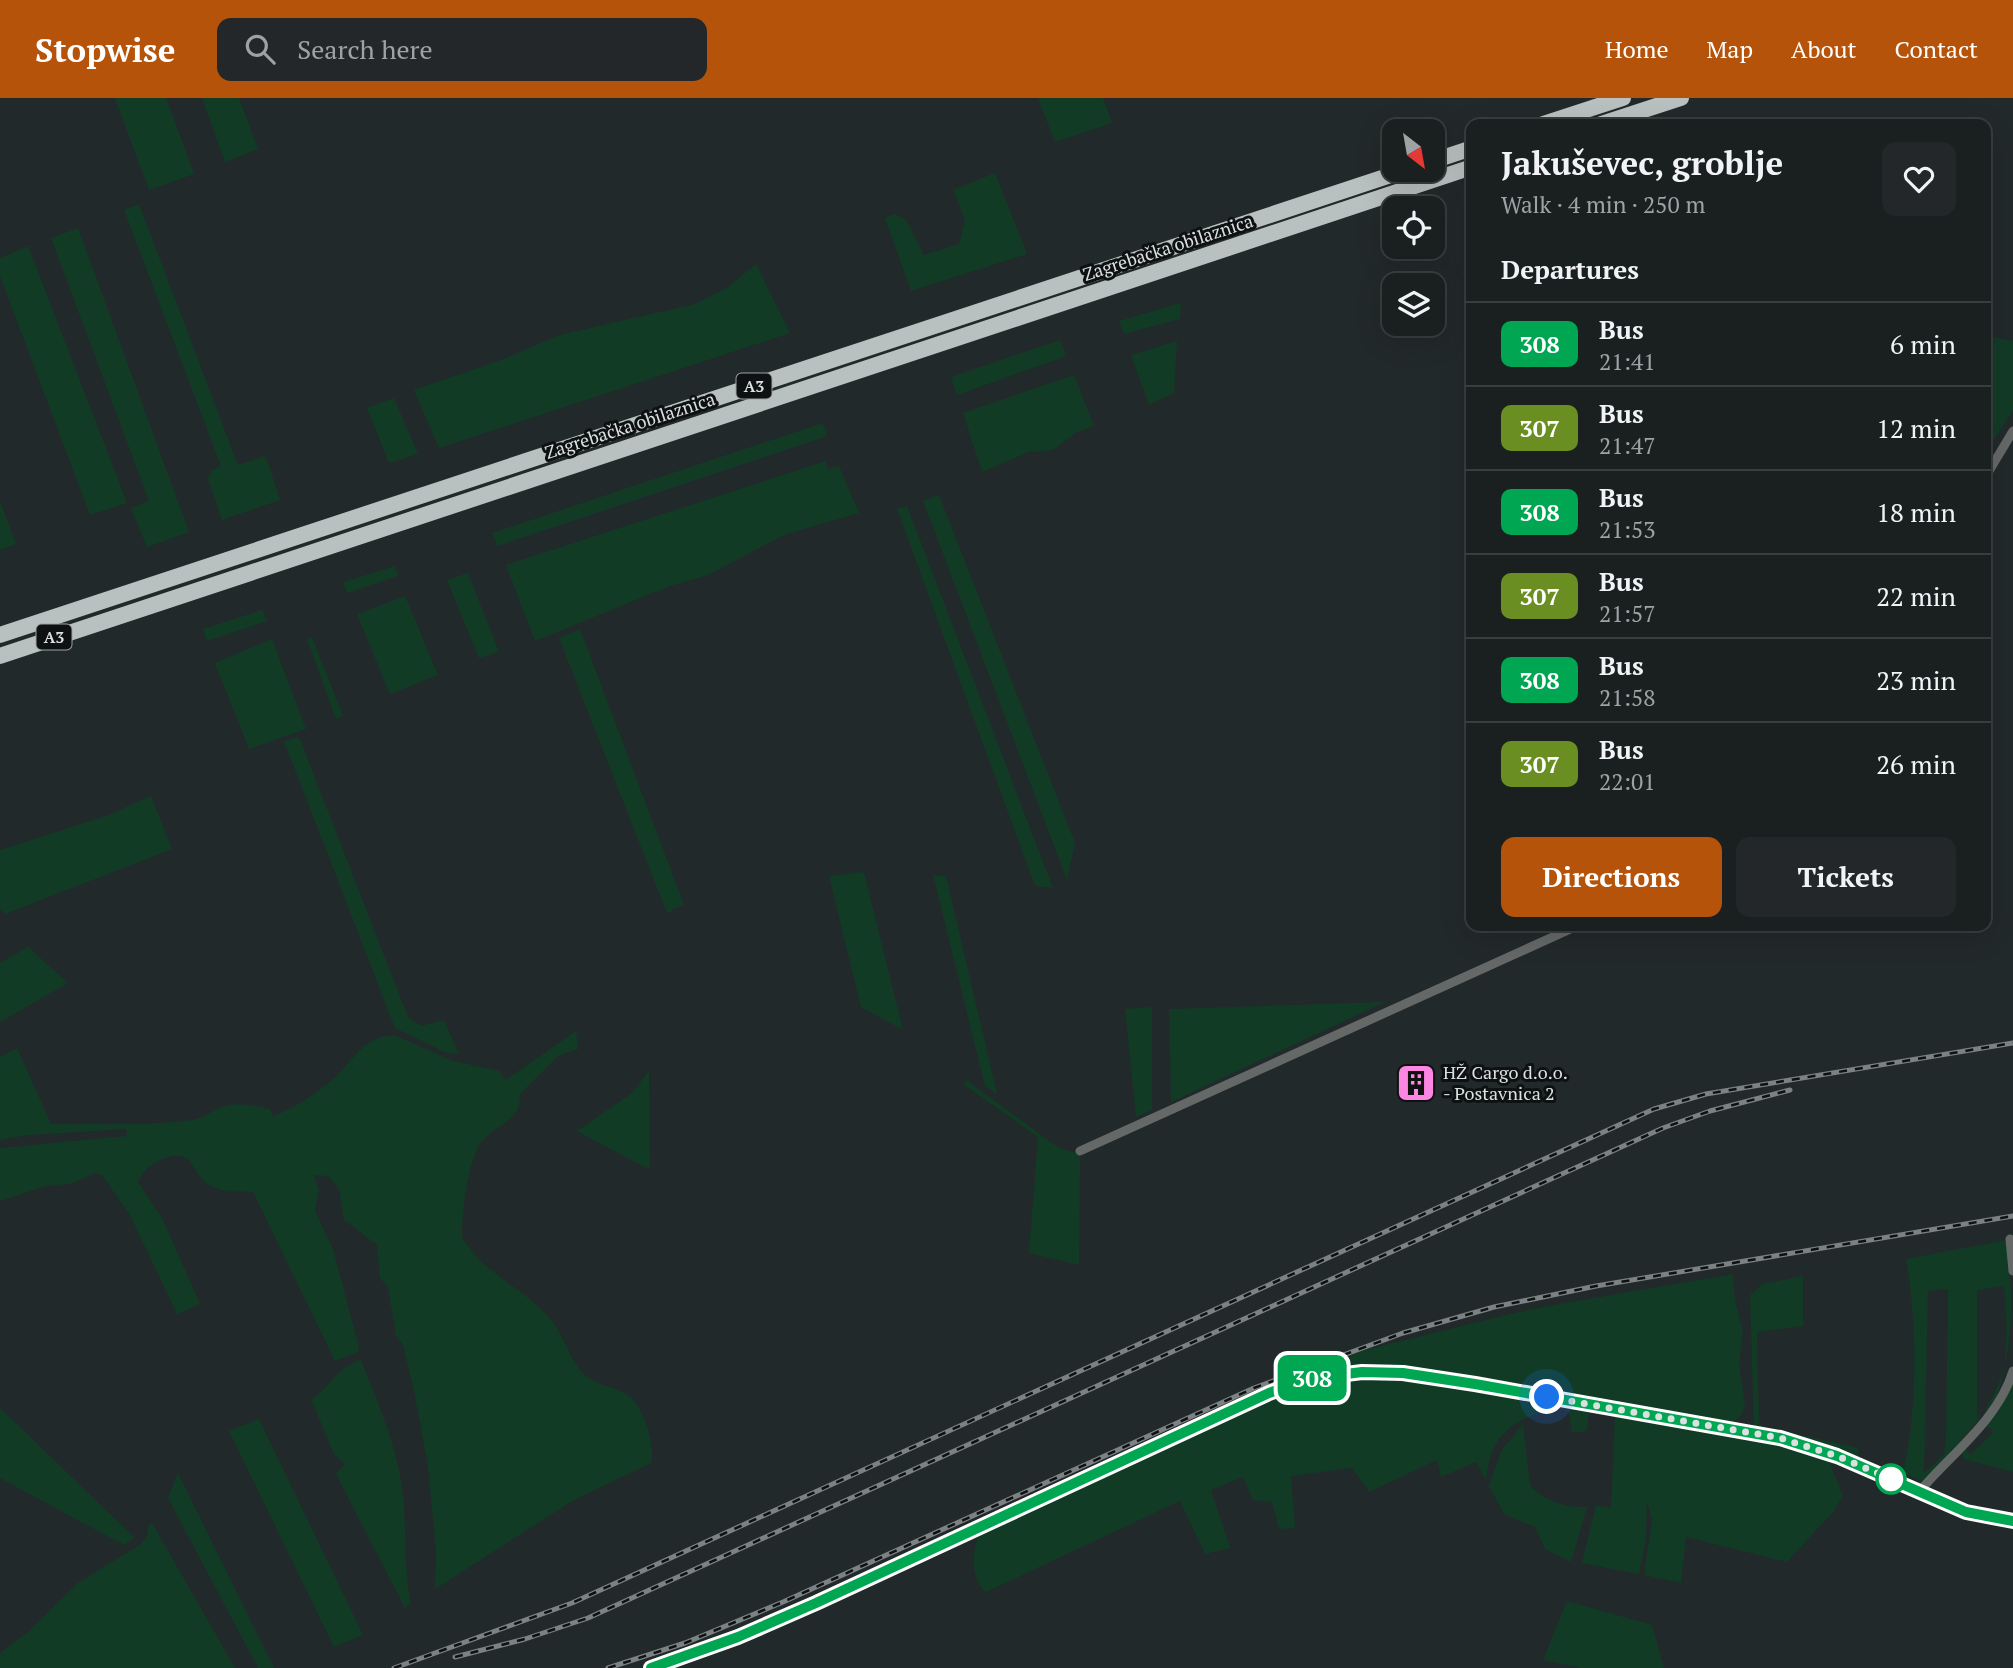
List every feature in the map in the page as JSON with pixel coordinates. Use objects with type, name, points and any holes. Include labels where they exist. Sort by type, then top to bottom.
[{"type":"highway","points":[[1559,119],[1623,98]]},
{"type":"highway","points":[[1616,119],[1681,98]]},
{"type":"highway","points":[[1446,157],[1466,150]]},
{"type":"highway","name":"Zagrebačka obilaznica","points":[[0,656],[1466,169]]},
{"type":"highway","name":"Zagrebačka obilaznica","points":[[0,635],[1382,178]]},
{"type":"main road","points":[[652,1668],[738,1637],[1169,1437],[1288,1386],[1324,1376],[1377,1371],[1475,1384],[1780,1438],[1837,1456],[1966,1512],[2013,1521]]},
{"type":"street","points":[[1991,467],[2013,431]]},
{"type":"street","points":[[1080,1151],[1566,931]]},
{"type":"street","points":[[2010,1239],[2013,1271]]},
{"type":"street","points":[[1919,1492],[1992,1412],[2009,1384],[2013,1371]]},
{"type":"green space","points":[[115,98],[166,98],[194,174],[149,190]]},
{"type":"green space","points":[[202,98],[239,98],[258,149],[225,162]]},
{"type":"green space","points":[[1038,98],[1103,98],[1112,123],[1055,142]]},
{"type":"green space","points":[[995,173],[1027,254],[911,291],[885,218],[895,214],[906,220],[924,255],[959,244],[965,220],[953,190]]},
{"type":"green space","points":[[139,204],[238,465],[266,456],[280,500],[222,520],[208,478],[212,470],[221,466],[124,210]]},
{"type":"green space","points":[[78,228],[189,532],[147,547],[131,508],[149,501],[51,238]]},
{"type":"green space","points":[[28,246],[127,503],[90,515],[0,276],[0,258]]},
{"type":"green space","points":[[756,264],[790,333],[439,448],[414,390],[504,359],[560,335],[695,304],[727,288]]},
{"type":"green space","points":[[1181,303],[1180,319],[1124,334],[1119,321]]},
{"type":"green space","points":[[1991,337],[2013,341],[2013,411],[1991,444]]},
{"type":"green space","points":[[1060,340],[1066,356],[957,395],[951,377]]},
{"type":"green space","points":[[1177,341],[1174,393],[1149,405],[1131,355]]},
{"type":"green space","points":[[1074,375],[1094,426],[1077,432],[1053,450],[1029,452],[982,472],[963,413]]},
{"type":"green space","points":[[394,398],[418,454],[389,463],[367,408]]},
{"type":"green space","points":[[823,423],[827,436],[497,546],[492,533]]},
{"type":"green space","points":[[826,461],[828,469],[839,466],[859,513],[784,535],[708,575],[670,586],[535,641],[506,565]]},
{"type":"green space","points":[[939,495],[1075,843],[1067,880],[923,501]]},
{"type":"green space","points":[[0,501],[16,544],[0,550]]},
{"type":"green space","points":[[907,506],[1053,888],[1035,886],[897,509]]},
{"type":"green space","points":[[395,566],[398,576],[347,593],[343,582]]},
{"type":"green space","points":[[468,573],[499,652],[479,658],[447,580]]},
{"type":"green space","points":[[405,596],[438,675],[390,694],[357,614]]},
{"type":"green space","points":[[262,610],[267,621],[207,641],[203,629]]},
{"type":"green space","points":[[580,629],[684,905],[672,909],[672,912],[667,913],[559,638]]},
{"type":"green space","points":[[312,637],[343,716],[336,719],[307,639]]},
{"type":"green space","points":[[272,639],[306,729],[249,749],[215,663]]},
{"type":"green space","points":[[299,737],[408,1017],[421,1026],[444,1020],[459,1054],[444,1052],[395,1028],[284,741]]},
{"type":"green space","points":[[151,796],[172,849],[5,914],[0,909],[0,850],[106,816]]},
{"type":"green space","points":[[864,872],[903,1030],[861,1007],[829,876]]},
{"type":"green space","points":[[933,875],[946,876],[997,1094],[985,1086]]},
{"type":"green space","points":[[28,947],[68,983],[0,1022],[0,963]]},
{"type":"green space","points":[[1385,1002],[1171,1102],[1169,1009]]},
{"type":"green space","points":[[1152,1007],[1152,1110],[1136,1117],[1125,1009]]},
{"type":"green space","points":[[576,1031],[578,1049],[558,1056],[519,1095],[517,1110],[512,1117],[485,1138],[475,1153],[464,1202],[462,1237],[481,1261],[551,1320],[575,1363],[585,1375],[623,1392],[634,1400],[650,1437],[651,1463],[574,1500],[435,1589],[436,1552],[428,1466],[403,1345],[396,1336],[388,1287],[380,1278],[377,1245],[344,1220],[339,1189],[328,1176],[314,1175],[319,1191],[315,1211],[333,1249],[360,1351],[335,1361],[253,1192],[226,1191],[211,1186],[187,1158],[172,1156],[156,1162],[144,1172],[138,1182],[163,1220],[200,1304],[177,1314],[130,1215],[102,1175],[95,1173],[70,1184],[45,1186],[0,1201],[0,1148],[127,1136],[126,1129],[28,1135],[0,1140],[0,1057],[17,1048],[51,1124],[139,1124],[192,1120],[234,1104],[270,1109],[273,1116],[277,1115],[320,1090],[367,1045],[384,1036],[394,1035],[453,1061],[499,1071],[506,1080]]},
{"type":"green space","points":[[649,1071],[650,1170],[577,1131],[632,1093]]},
{"type":"green space","points":[[966,1080],[1059,1148],[1080,1154],[1079,1265],[1029,1253],[1038,1137],[963,1084]]},
{"type":"green space","points":[[2007,1240],[2009,1252],[2011,1323],[2005,1364],[2004,1286],[1977,1290],[1977,1418],[1983,1413],[1927,1478],[1920,1481],[1903,1472],[1911,1422],[1914,1366],[1912,1309],[1906,1259]],"holes":[[[1948,1289],[1944,1455],[1924,1473],[1928,1291]]]},
{"type":"green space","points":[[1733,1274],[1735,1300],[1743,1332],[1739,1363],[1745,1405],[1741,1415],[1730,1426],[1395,1369],[1282,1383],[1365,1350],[1531,1309]]},
{"type":"green space","points":[[1803,1276],[1803,1326],[1757,1332],[1759,1425],[1858,1448],[1859,1461],[1754,1430],[1750,1295],[1763,1284]]},
{"type":"green space","points":[[361,1360],[397,1460],[404,1509],[411,1603],[405,1608],[336,1474],[345,1464],[334,1454],[311,1399],[345,1368]]},
{"type":"green space","points":[[1336,1378],[1399,1378],[1564,1404],[1521,1420],[1510,1427],[1494,1447],[1486,1480],[1476,1462],[1441,1477],[1437,1460],[1369,1492],[1352,1468],[1291,1476],[1295,1528],[1279,1529],[1272,1502],[1253,1500],[1243,1477],[1211,1490],[1230,1548],[1205,1554],[1180,1501],[986,1592],[981,1586],[975,1571],[974,1554],[981,1530],[1291,1389]]},
{"type":"green space","points":[[2013,1381],[2013,1472],[1964,1459],[1962,1454],[1965,1447],[1970,1455],[1992,1434],[1993,1430],[1985,1426],[1993,1418]]},
{"type":"green space","points":[[0,1408],[135,1538],[124,1545],[0,1478]]},
{"type":"green space","points":[[1589,1408],[1587,1429],[1583,1432],[1572,1432],[1568,1409]]},
{"type":"green space","points":[[1615,1413],[1786,1445],[1828,1459],[1843,1496],[1833,1512],[1787,1562],[1686,1537],[1681,1583],[1644,1575],[1652,1520],[1647,1502],[1646,1540],[1639,1574],[1582,1563],[1596,1505],[1611,1508]]},
{"type":"green space","points":[[259,1419],[363,1635],[334,1647],[229,1431]]},
{"type":"green space","points":[[1523,1424],[1530,1485],[1541,1495],[1556,1502],[1587,1507],[1571,1562],[1545,1549],[1535,1527],[1504,1514],[1489,1486],[1501,1451]]},
{"type":"green space","points":[[178,1473],[274,1668],[258,1668],[168,1498]]},
{"type":"green space","points":[[152,1523],[235,1668],[0,1668],[0,1653],[28,1632],[78,1583],[141,1544],[147,1537],[148,1526]]},
{"type":"green space","points":[[1567,1601],[1652,1625],[1664,1668],[1581,1668],[1543,1660]]},
{"type":"railway","points":[[394,1668],[572,1603],[1654,1109],[1706,1094],[2013,1043]]},
{"type":"railway","points":[[455,1657],[525,1639],[588,1618],[1663,1128],[1710,1111],[1790,1090]]},
{"type":"railway","points":[[608,1668],[685,1643],[783,1602],[1254,1388],[1403,1333],[1494,1307],[1596,1286],[2013,1216]]},
{"type":"bus line","name":"308","points":[[651,1668],[738,1637],[816,1603],[1169,1437],[1269,1393],[1307,1379],[1346,1373],[1403,1373],[1780,1438],[1837,1456],[1966,1512],[2013,1521]]},
{"type":"place","name":"HŽ Cargo d.o.o. - Postavnica 2","points":[[1416,1083]]},
{"type":"route","points":[[1547,1397],[1780,1438],[1837,1456],[1896,1481],[1891,1479]]}]
